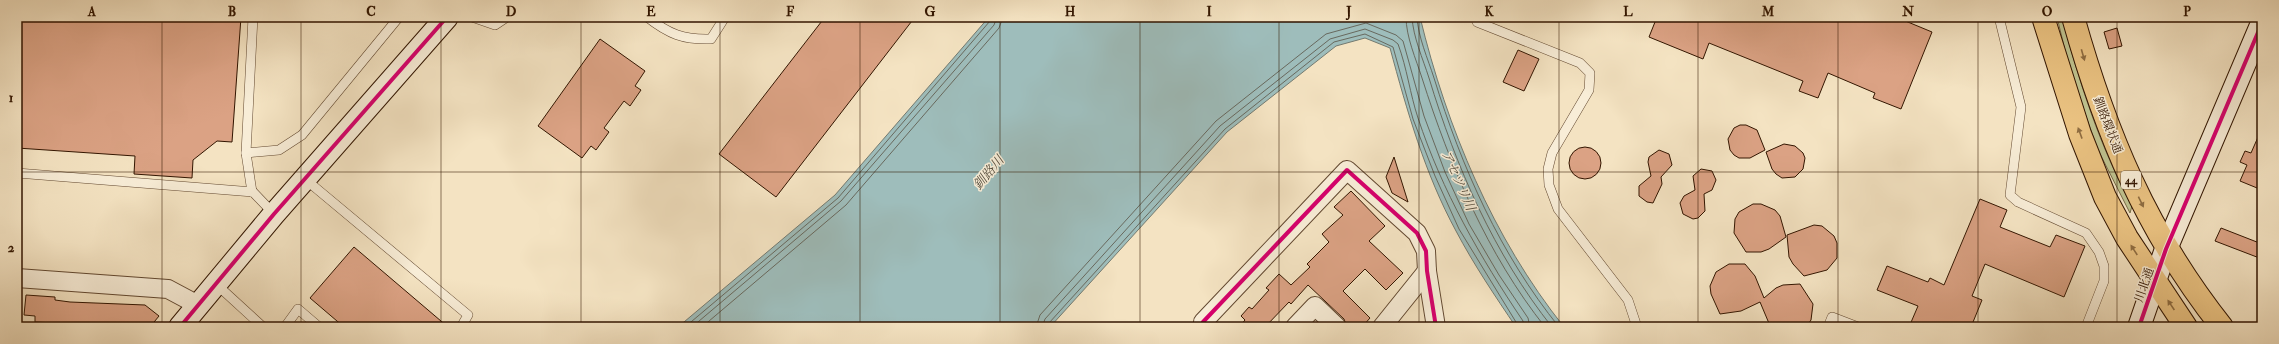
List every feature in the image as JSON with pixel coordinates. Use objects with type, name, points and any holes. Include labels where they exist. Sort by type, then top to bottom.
[{"type":"highway","name":"44","points":[[2042,17],[2080,134],[2105,197],[2126,238],[2186,327]]},
{"type":"highway","name":"釧路環状通","points":[[2073,17],[2087,68],[2107,125],[2141,202],[2166,249],[2222,327]]},
{"type":"street","points":[[180,327],[274,214],[306,180],[447,17]]},
{"type":"street","name":"川北通","points":[[2139,327],[2156,283],[2166,249],[2262,23]]},
{"type":"street","points":[[1201,325],[1347,170],[1417,233],[1426,251],[1427,272],[1436,327]]},
{"type":"street","points":[[1382,327],[1427,272]]},
{"type":"street","points":[[17,278],[168,289],[198,305]]},
{"type":"street","points":[[1295,327],[1315,306],[1337,327]]},
{"type":"lane","points":[[253,17],[246,153],[252,192],[274,214]]},
{"type":"lane","points":[[246,153],[279,150],[302,135],[327,107],[399,17]]},
{"type":"lane","points":[[472,17],[494,25],[508,17]]},
{"type":"lane","points":[[647,17],[666,31],[690,40],[711,39],[726,17]]},
{"type":"lane","points":[[1475,17],[1477,22],[1580,63],[1590,73],[1589,90],[1552,153],[1548,169],[1549,185],[1558,209],[1628,300],[1637,327]]},
{"type":"lane","points":[[1999,17],[2022,107],[2010,195],[2018,202],[2086,233],[2099,252],[2104,266],[2104,281],[2086,327]]},
{"type":"lane","points":[[17,173],[252,192]]},
{"type":"lane","points":[[306,180],[468,315],[461,327]]},
{"type":"lane","points":[[216,284],[263,327]]},
{"type":"lane","points":[[285,327],[298,309],[319,327]]},
{"type":"lane","points":[[1828,327],[1832,317],[1858,327]]},
{"type":"green space","points":[[2057,17],[2062,17],[2091,114],[2110,161],[2132,206],[2130,213],[2097,148],[2069,67]]},
{"type":"water","points":[[989,17],[1420,17],[1444,100],[1459,140],[1494,219],[1515,257],[1564,327],[1516,327],[1470,256],[1435,187],[1418,142],[1390,48],[1365,38],[1336,46],[1227,132],[1050,327],[678,327],[835,195]]},
{"type":"building","points":[[17,17],[241,17],[232,142],[217,141],[193,160],[192,178],[134,174],[135,156],[17,148]]},
{"type":"building","points":[[825,17],[915,17],[776,197],[719,154]]},
{"type":"building","points":[[1657,17],[1904,17],[1903,20],[1932,32],[1901,109],[1873,98],[1875,93],[1828,73],[1818,98],[1799,91],[1803,81],[1709,43],[1703,59],[1649,37]]},
{"type":"building","points":[[2117,28],[2122,46],[2109,49],[2104,32]]},
{"type":"building","points":[[600,39],[645,71],[635,86],[641,90],[630,106],[624,101],[604,128],[609,132],[596,150],[591,146],[582,158],[538,126]]},
{"type":"building","points":[[1518,50],[1539,59],[1524,91],[1503,82]]},
{"type":"building","points":[[1740,125],[1746,125],[1757,130],[1765,150],[1750,158],[1739,158],[1734,155],[1730,150],[1728,139],[1734,128]]},
{"type":"building","points":[[2262,128],[2262,190],[2240,181],[2247,165],[2240,162],[2245,151],[2251,153]]},
{"type":"building","points":[[1784,144],[1795,146],[1803,153],[1805,158],[1803,169],[1795,177],[1782,178],[1776,174],[1772,169],[1766,152]]},
{"type":"building","points":[[1582,147],[1588,147],[1597,151],[1601,163],[1597,175],[1588,179],[1582,179],[1573,175],[1569,166],[1569,160],[1573,151]]},
{"type":"building","points":[[1659,150],[1669,154],[1672,165],[1661,177],[1662,184],[1653,203],[1647,202],[1639,196],[1639,186],[1651,176],[1648,162],[1649,157]]},
{"type":"building","points":[[1394,157],[1408,202],[1392,193],[1386,177]]},
{"type":"building","points":[[1701,169],[1712,171],[1716,180],[1712,190],[1704,194],[1705,211],[1698,218],[1693,219],[1683,214],[1680,203],[1684,196],[1695,190],[1693,176]]},
{"type":"building","points":[[1351,191],[1385,226],[1369,241],[1403,273],[1386,290],[1365,269],[1343,291],[1370,318],[1362,327],[1347,327],[1344,319],[1308,285],[1291,304],[1289,302],[1265,327],[1239,327],[1245,320],[1241,316],[1249,307],[1252,309],[1269,290],[1266,288],[1279,274],[1291,285],[1310,267],[1307,264],[1329,242],[1322,234],[1343,215],[1334,207]]},
{"type":"building","points":[[1980,199],[2007,210],[2000,227],[2050,247],[2056,235],[2085,246],[2064,297],[1985,264],[1972,296],[1982,300],[1971,327],[1909,327],[1918,306],[1877,290],[1887,266],[1928,282],[1930,278],[1944,285]]},
{"type":"building","points":[[1753,204],[1761,204],[1775,210],[1780,216],[1786,237],[1769,249],[1761,252],[1746,252],[1734,233],[1735,219],[1739,212]]},
{"type":"building","points":[[1814,225],[1822,226],[1834,236],[1837,243],[1837,258],[1827,270],[1804,276],[1789,257],[1787,235]]},
{"type":"building","points":[[2221,228],[2262,244],[2262,259],[2215,241]]},
{"type":"building","points":[[354,247],[448,327],[344,327],[310,298]]},
{"type":"building","points":[[1729,264],[1745,264],[1755,276],[1764,298],[1776,288],[1783,285],[1800,284],[1813,304],[1811,320],[1806,327],[1772,327],[1760,302],[1741,311],[1720,314],[1711,294],[1710,286],[1716,272]]},
{"type":"building","points":[[26,295],[55,297],[55,300],[70,302],[145,305],[159,316],[150,327],[56,327],[56,323],[35,322],[35,316],[24,315]]},
{"type":"cycle path","points":[[180,327],[274,214],[447,17]]},
{"type":"cycle path","points":[[2139,327],[2166,249],[2262,23]]},
{"type":"cycle path","points":[[1203,322],[1347,170],[1417,233],[1426,251],[1427,271],[1436,327]]},
{"type":"water label","name":"釧路川","points":[[988,172]]},
{"type":"water label","name":"アセツリ川","points":[[1459,180]]}]
